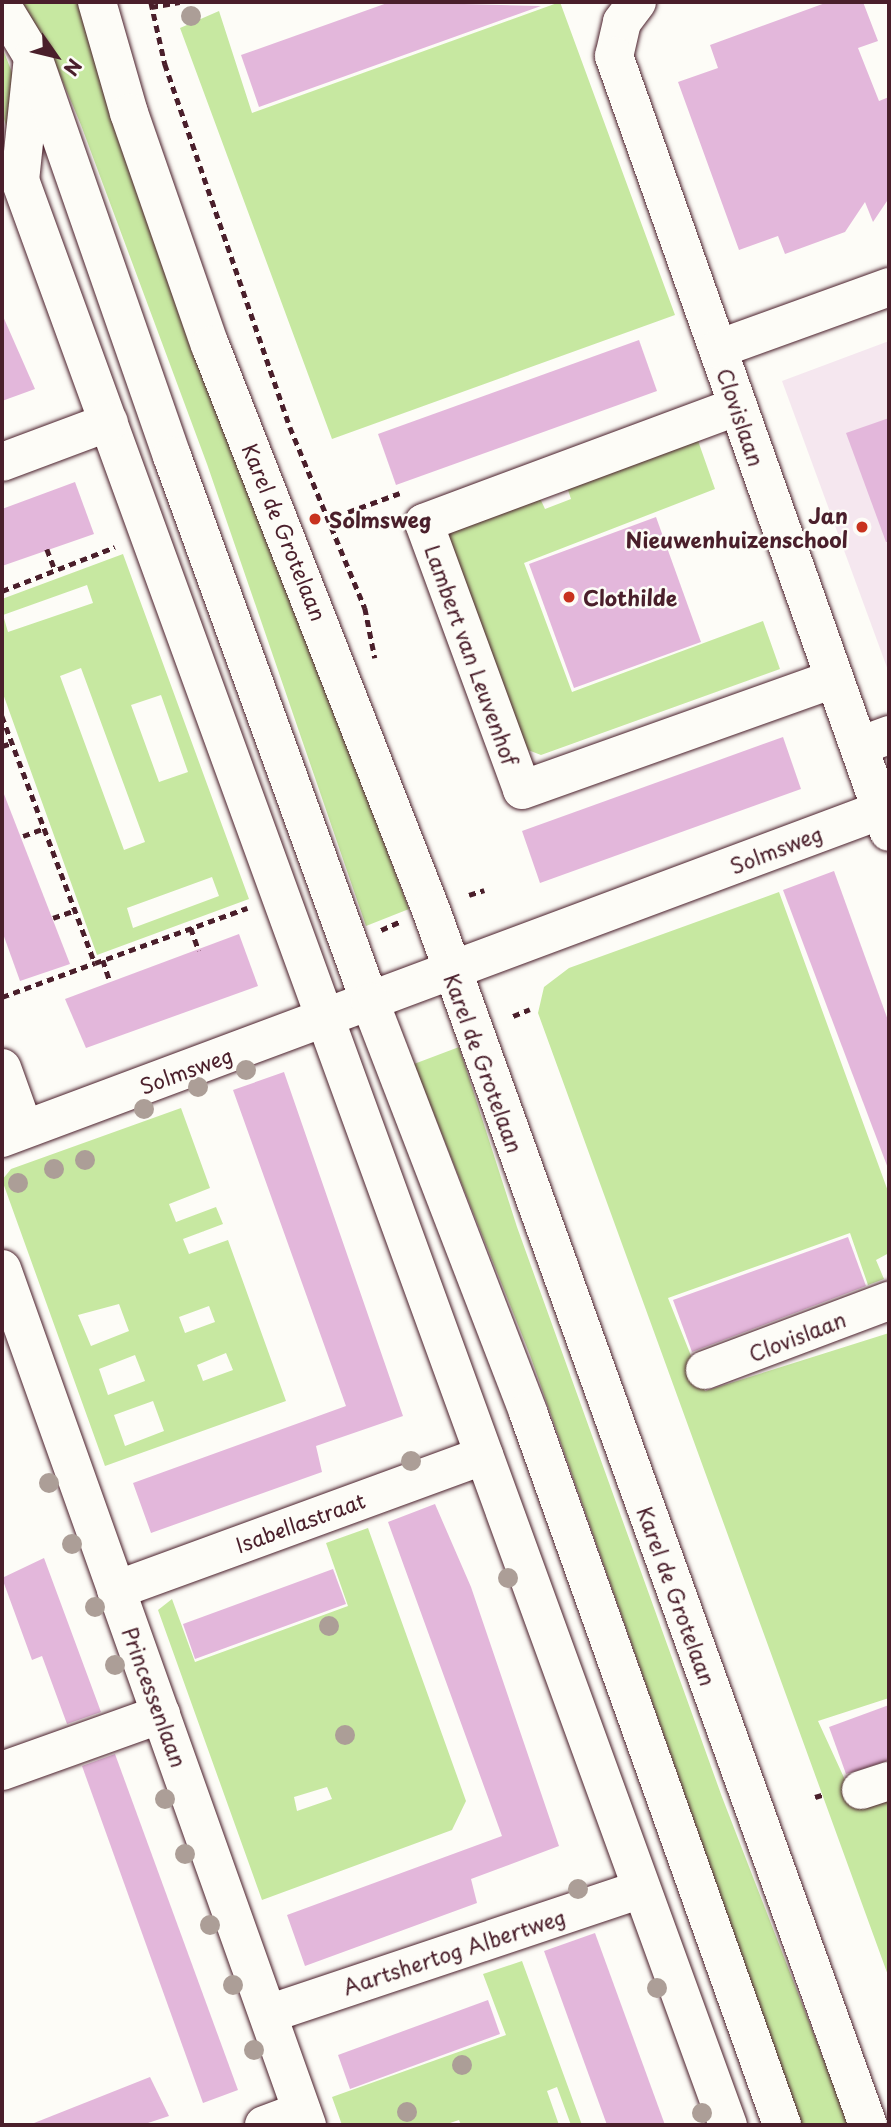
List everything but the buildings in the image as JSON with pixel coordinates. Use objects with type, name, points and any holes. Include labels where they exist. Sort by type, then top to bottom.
[{"type":"street","name":"Karel de Grotelaan","points":[[97,2],[128,113],[210,345],[284,526],[451,972],[868,2125]]},
{"type":"street","name":"Clovislaan","points":[[637,2],[622,22],[614,56],[834,679],[874,741],[885,822]]},
{"type":"street","points":[[2,6],[33,57],[370,1002],[528,1412],[782,2125]]},
{"type":"street","points":[[33,57],[20,180],[727,2125]]},
{"type":"street","points":[[718,349],[889,287]]},
{"type":"street","name":"Lambert van Leuvenhof","points":[[738,407],[424,523],[522,790],[834,679]]},
{"type":"street","points":[[2,462],[109,422]]},
{"type":"street","name":"Solmsweg","points":[[13,1133],[451,972],[885,822]]},
{"type":"street","points":[[2,1068],[13,1133]]},
{"type":"street","name":"Princessenlaan","points":[[2,1269],[304,2118]]},
{"type":"street","name":"Clovislaan","points":[[705,1370],[889,1301]]},
{"type":"street","name":"Isabellastraat","points":[[116,1590],[484,1455]]},
{"type":"street","points":[[2,1771],[161,1714]]},
{"type":"street","name":"Aartshertog Albertweg","points":[[268,2014],[641,1889]]},
{"type":"street","points":[[264,2125],[304,2118]]},
{"type":"path","points":[[151,7],[180,2]]},
{"type":"path","points":[[2,591],[127,543]]},
{"type":"path","points":[[47,549],[55,570]]},
{"type":"path","points":[[2,716],[95,963]]},
{"type":"path","points":[[2,746],[12,743]]},
{"type":"path","points":[[23,836],[45,828]]},
{"type":"path","points":[[469,895],[484,890]]},
{"type":"path","points":[[2,997],[258,904]]},
{"type":"path","points":[[53,918],[76,910]]},
{"type":"path","points":[[367,935],[413,917]]},
{"type":"path","points":[[191,928],[199,951]]},
{"type":"path","points":[[103,960],[110,982]]},
{"type":"path","points":[[513,1016],[530,1009]]},
{"type":"shaded area","name":"Jan Nieuwenhuizenschool","points":[[889,341],[889,673],[782,381]]},
{"type":"green space","points":[[22,2],[82,2],[108,107],[409,909],[366,926],[207,464],[81,125],[47,44]]},
{"type":"green space","points":[[560,2],[675,315],[332,439],[180,28],[219,11],[252,113]]},
{"type":"green space","points":[[2,47],[15,80],[8,131],[2,113]]},
{"type":"green space","points":[[696,435],[715,489],[524,563],[572,692],[763,621],[780,669],[541,755],[515,745],[441,548],[452,528],[538,494],[545,509],[571,499],[566,484]]},
{"type":"green space","points":[[123,554],[249,899],[97,955],[2,691],[2,599]],"holes":[[[87,585],[93,603],[8,632],[3,615]],[[81,668],[145,842],[124,850],[60,676]],[[161,695],[188,772],[159,782],[131,705]],[[212,877],[219,896],[133,928],[127,908]]]},
{"type":"green space","points":[[779,892],[889,1194],[889,1253],[876,1260],[884,1279],[868,1285],[850,1233],[668,1298],[705,1391],[889,1333],[889,1698],[818,1721],[857,1806],[889,1795],[889,1978],[538,1013],[544,987],[569,968]]},
{"type":"green space","points":[[459,1047],[517,1227],[722,1797],[849,2125],[801,2125],[530,1355],[414,1064]]},
{"type":"green space","points":[[181,1108],[210,1188],[169,1204],[176,1222],[216,1207],[223,1224],[183,1239],[189,1254],[228,1240],[286,1401],[105,1466],[2,1180],[11,1169]],"holes":[[[119,1304],[129,1331],[91,1346],[78,1315]],[[209,1306],[215,1322],[185,1333],[179,1317]],[[226,1353],[233,1370],[203,1381],[197,1365]],[[135,1355],[145,1381],[108,1395],[99,1369]],[[153,1401],[164,1431],[125,1446],[114,1415]]]},
{"type":"green space","points":[[368,1528],[466,1801],[452,1830],[262,1900],[158,1610],[172,1599],[195,1662],[348,1606],[326,1543]],"holes":[[[327,1787],[332,1799],[297,1811],[294,1797]]]},
{"type":"green space","points":[[522,1961],[582,2125],[571,2125],[557,2087],[547,2091],[559,2125],[461,2125],[459,2120],[444,2125],[342,2125],[332,2097],[506,2035],[483,1974]]},
{"type":"place","name":"Solmsweg","points":[[315,519]]},
{"type":"place","name":"Jan Nieuwenhuizenschool","points":[[862,527]]},
{"type":"place","name":"Clothilde","points":[[569,597]]}]
